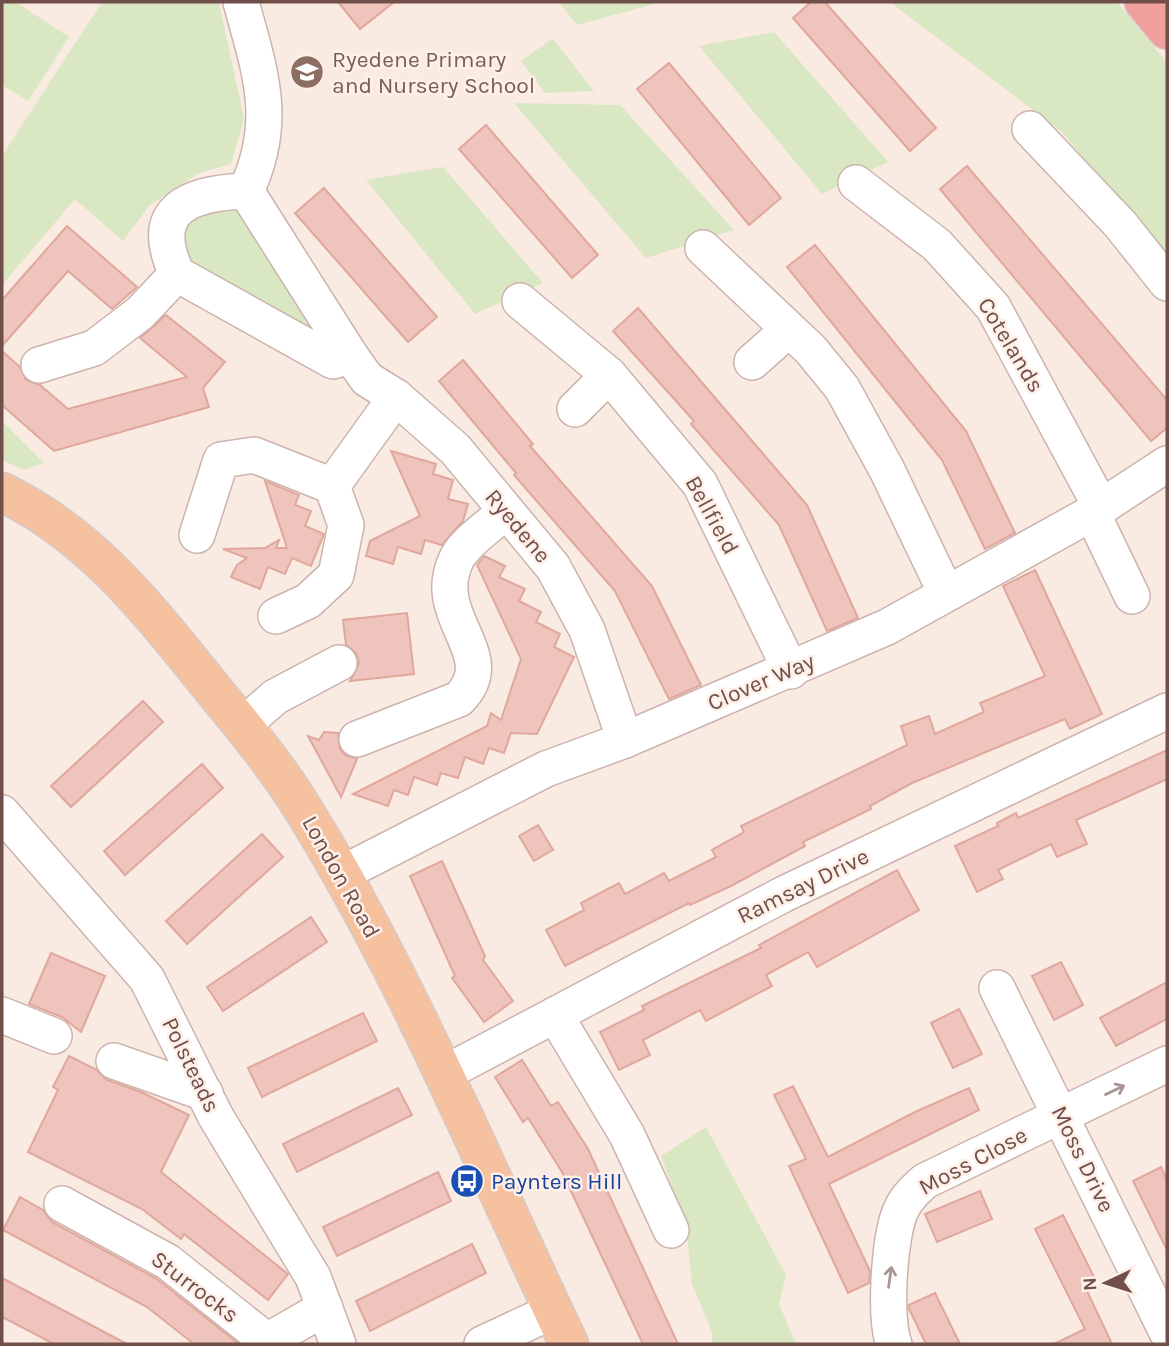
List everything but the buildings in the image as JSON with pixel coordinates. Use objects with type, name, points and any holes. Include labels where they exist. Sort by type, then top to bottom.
[{"type":"highway","points":[[1144,2],[1167,30]]},
{"type":"main road","name":"London Road","points":[[2,492],[67,531],[121,579],[242,726],[297,799],[341,874],[445,1073],[561,1328]]},
{"type":"street","points":[[241,2],[260,72],[266,130],[256,170],[246,191],[206,193],[177,209],[168,225],[167,244],[177,274],[333,361],[350,355]]},
{"type":"street","points":[[1030,129],[1120,225],[1167,283]]},
{"type":"street","name":"Cotelands","points":[[856,183],[937,244],[993,307],[1097,510],[1132,596]]},
{"type":"street","name":"Ryedene","points":[[246,191],[367,379],[396,397],[455,449],[553,567],[587,630],[625,740]]},
{"type":"street","points":[[703,248],[811,350],[842,388],[887,470],[946,593]]},
{"type":"street","points":[[39,365],[94,348],[140,313],[177,274]]},
{"type":"street","name":"Bellfield","points":[[520,301],[609,375],[700,485],[791,671]]},
{"type":"street","points":[[752,362],[788,330]]},
{"type":"street","points":[[575,409],[609,375]]},
{"type":"street","points":[[332,486],[396,397]]},
{"type":"street","points":[[197,535],[221,460],[254,455],[332,486],[346,525],[337,575],[308,601],[276,616]]},
{"type":"street","name":"Clover Way","points":[[341,874],[503,789],[567,760],[625,740],[791,671],[887,627],[1097,510],[1167,464]]},
{"type":"street","points":[[357,739],[459,699],[471,687],[476,671],[449,599],[451,575],[458,555],[505,512]]},
{"type":"street","points":[[242,726],[275,697],[339,663]]},
{"type":"street","name":"Ramsay Drive","points":[[445,1073],[784,894],[1167,711]]},
{"type":"street","name":"Polsteads","points":[[2,813],[147,979],[216,1117],[313,1277],[338,1344]]},
{"type":"street","name":"Moss Drive","points":[[997,988],[1063,1116],[1167,1332]]},
{"type":"street","points":[[2,1015],[54,1036]]},
{"type":"street","points":[[555,1015],[627,1135],[671,1230]]},
{"type":"street","points":[[114,1061],[205,1093]]},
{"type":"street","name":"Moss Close","points":[[894,1344],[889,1331],[887,1302],[899,1213],[908,1196],[925,1181],[1167,1064]]},
{"type":"street","name":"Sturrocks","points":[[62,1204],[169,1262],[267,1342],[325,1308]]},
{"type":"street","points":[[482,1344],[561,1328]]},
{"type":"green space","points":[[2,2],[16,2],[69,37],[28,101],[2,85]]},
{"type":"green space","points":[[102,2],[219,2],[244,119],[231,164],[199,173],[149,206],[123,241],[75,199],[2,285],[2,156]]},
{"type":"green space","points":[[559,2],[662,2],[577,25]]},
{"type":"green space","points":[[890,2],[1117,2],[1167,63],[1167,262],[1062,132]]},
{"type":"green space","points":[[774,32],[888,162],[822,194],[699,46]]},
{"type":"green space","points":[[553,38],[594,91],[545,93],[521,61]]},
{"type":"green space","points":[[514,103],[620,105],[734,230],[646,258]]},
{"type":"green space","points":[[443,167],[543,283],[475,314],[366,180]]},
{"type":"green space","points":[[232,201],[333,346],[193,267],[184,257],[184,216]]},
{"type":"green space","points":[[2,421],[44,463],[24,470],[2,460]]},
{"type":"green space","points":[[706,1127],[786,1275],[779,1304],[796,1344],[712,1344],[712,1332],[692,1284],[686,1225],[661,1156]]},
{"type":"place","name":"Ryedene Primary and Nursery School","points":[[307,72]]},
{"type":"place","name":"Paynters Hill","points":[[467,1181]]}]
